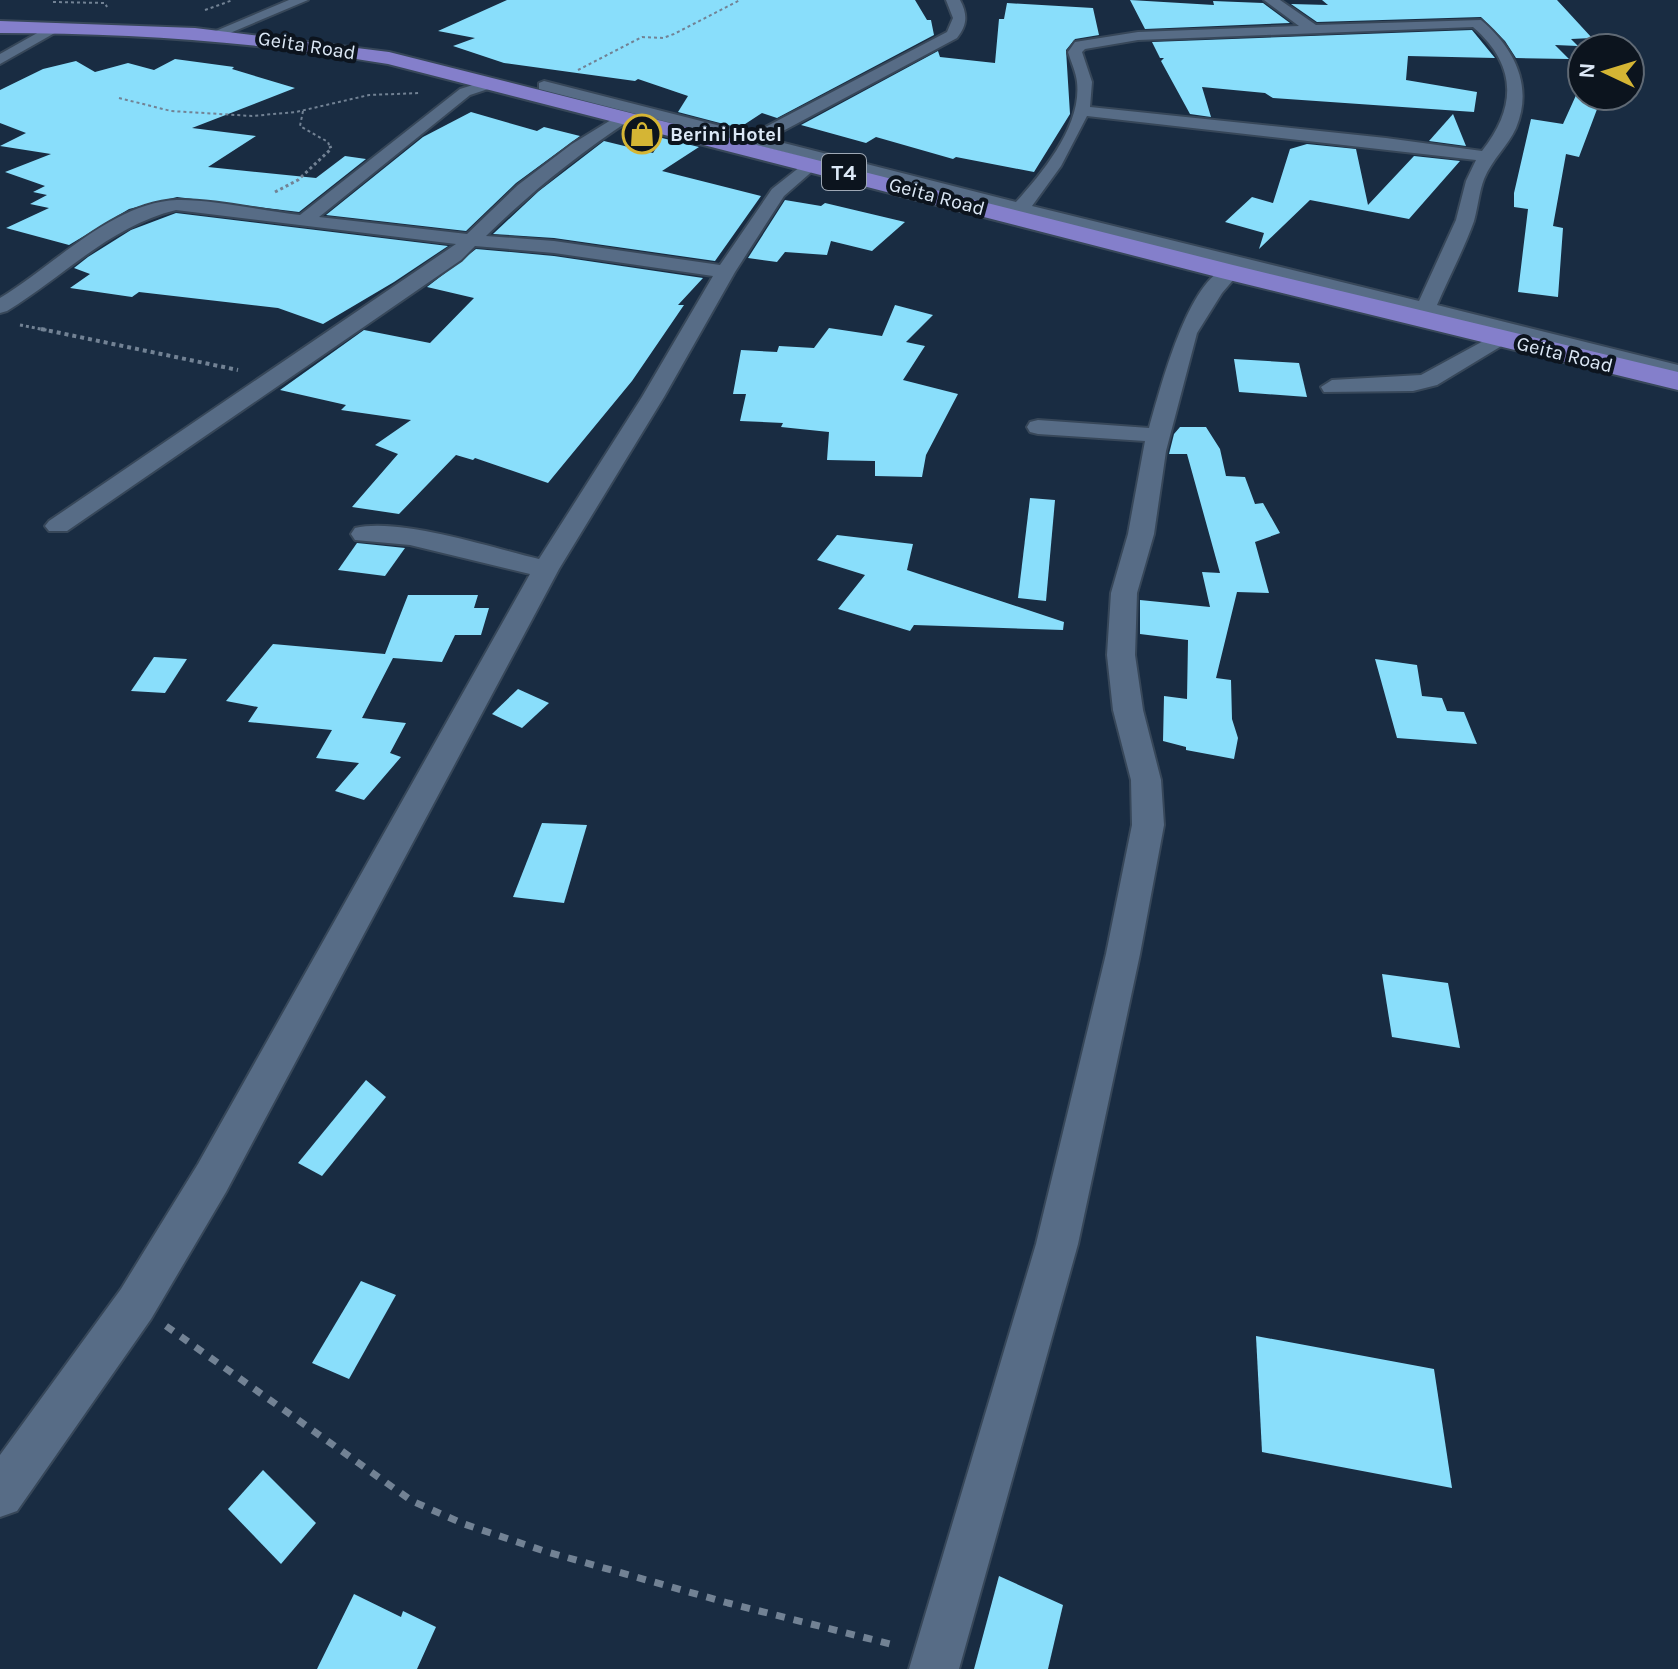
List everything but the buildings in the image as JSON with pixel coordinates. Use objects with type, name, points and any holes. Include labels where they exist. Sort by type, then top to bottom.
[{"type":"highway","name":"Geita Road","points":[[0,27],[60,26],[218,33],[338,49],[492,83],[1230,272],[1678,381]]},
{"type":"street","points":[[218,33],[301,0]]},
{"type":"street","points":[[755,139],[952,35],[961,17],[953,0]]},
{"type":"street","points":[[1271,0],[1316,31]]},
{"type":"street","points":[[1020,208],[1042,183],[1082,111],[1085,82],[1075,52],[1080,45],[1138,36],[1469,23],[1482,26],[1495,39],[1510,64],[1516,91],[1508,129],[1487,157],[1475,181],[1465,220],[1426,308]]},
{"type":"street","points":[[0,60],[60,26]]},
{"type":"street","points":[[306,219],[465,92],[492,83]]},
{"type":"street","points":[[544,86],[1678,371]]},
{"type":"street","points":[[1082,111],[1165,122],[1368,139],[1487,157]]},
{"type":"street","points":[[58,526],[454,256],[524,189],[578,147],[624,117]]},
{"type":"street","points":[[0,1494],[136,1304],[212,1178],[546,569],[653,397],[725,272],[778,193],[810,164]]},
{"type":"street","points":[[4,315],[105,232],[145,212],[176,205],[554,247],[725,272]]},
{"type":"street","points":[[936,1662],[1057,1244],[1123,954],[1148,825],[1146,780],[1128,710],[1121,655],[1124,593],[1141,534],[1158,435],[1187,333],[1214,290],[1230,272]]},
{"type":"street","points":[[1332,387],[1413,384],[1429,380],[1501,338]]},
{"type":"street","points":[[1038,427],[1158,435]]},
{"type":"street","points":[[364,534],[410,537],[546,569]]},
{"type":"path","points":[[544,86],[642,37],[666,38],[740,0]]},
{"type":"path","points":[[119,98],[154,108],[223,116],[303,111],[379,94],[465,92]]},
{"type":"path","points":[[230,210],[290,185],[328,154],[331,147],[328,142],[300,126],[303,111]]},
{"type":"path","points":[[4,315],[274,377]]},
{"type":"path","points":[[136,1304],[412,1501],[446,1518],[503,1541],[936,1662]]},
{"type":"place","name":"Berini Hotel","points":[[642,134]]}]
